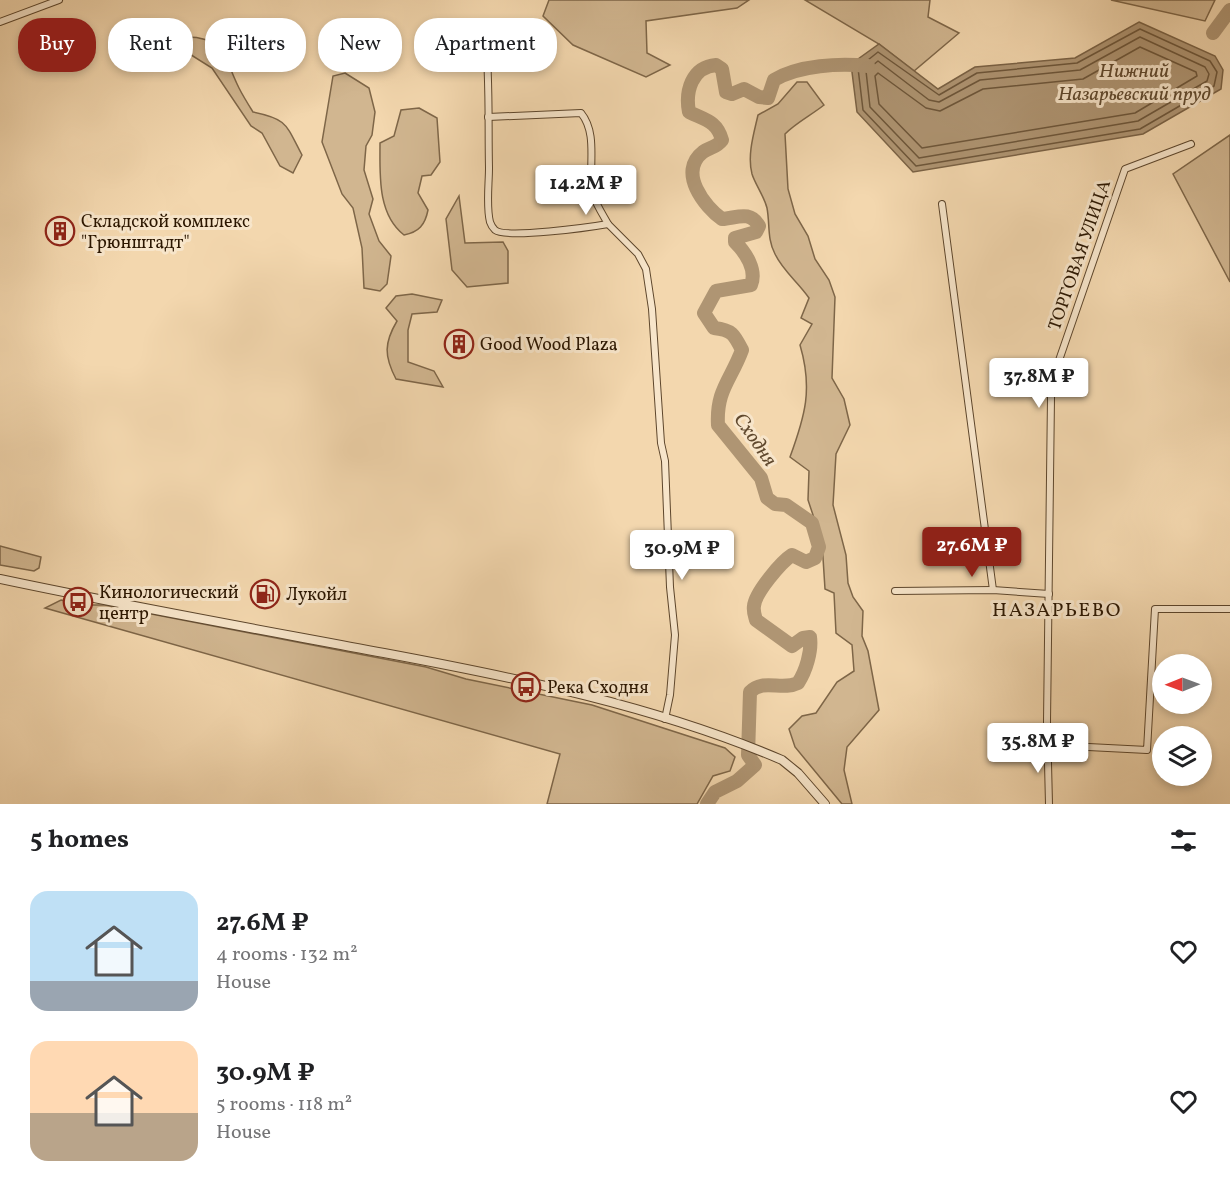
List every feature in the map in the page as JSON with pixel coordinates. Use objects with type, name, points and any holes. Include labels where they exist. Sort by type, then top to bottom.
[{"type":"street","points":[[0,22],[59,0]]},
{"type":"street","points":[[487,72],[490,223],[493,229],[499,232],[516,233],[575,230],[608,224]]},
{"type":"street","points":[[488,117],[581,113],[587,120],[590,136],[593,195],[608,224],[638,254],[646,269],[652,309],[675,635],[670,695],[664,719]]},
{"type":"street","name":"ТОРГОВАЯ УЛИЦА","points":[[1049,804],[1047,722],[1051,397],[1056,369],[1125,168],[1191,144]]},
{"type":"street","points":[[942,204],[993,590]]},
{"type":"street","points":[[0,579],[494,674],[664,719],[755,749],[790,767],[825,804]]},
{"type":"street","points":[[895,591],[993,590],[1049,594]]},
{"type":"street","points":[[1049,745],[1147,750],[1155,609],[1230,609]]},
{"type":"shaded area","points":[[549,0],[749,0],[737,8],[646,21],[647,53],[670,65],[646,77],[573,45],[557,30],[557,18],[543,16]]},
{"type":"shaded area","points":[[805,0],[930,0],[928,17],[959,33],[914,71],[879,44]]},
{"type":"shaded area","points":[[1111,0],[1215,0],[1205,21]]},
{"type":"shaded area","points":[[193,37],[205,40],[205,64],[193,56]]},
{"type":"shaded area","points":[[215,72],[232,72],[253,112],[273,117],[289,130],[302,155],[293,173],[280,166],[262,133],[251,126]]},
{"type":"shaded area","points":[[345,73],[369,88],[375,112],[372,135],[366,146],[364,170],[373,199],[369,214],[379,241],[391,256],[387,284],[380,291],[364,288],[362,248],[353,208],[342,194],[322,142],[333,76]]},
{"type":"shaded area","points":[[797,82],[807,82],[824,105],[785,134],[788,189],[795,214],[808,236],[815,259],[829,280],[835,297],[832,378],[844,399],[850,425],[836,454],[833,505],[846,555],[848,583],[853,597],[863,611],[862,636],[868,651],[879,710],[847,747],[844,770],[852,804],[842,804],[795,747],[789,729],[802,716],[816,713],[837,682],[854,671],[852,645],[836,633],[834,593],[825,589],[822,542],[808,500],[809,471],[790,457],[806,402],[806,375],[800,345],[812,324],[801,318],[809,298],[782,266],[772,248],[767,208],[753,178],[750,159],[758,115],[778,104]]},
{"type":"shaded area","points":[[419,108],[437,118],[440,162],[431,175],[422,176],[418,193],[428,210],[425,220],[417,230],[404,235],[395,226],[385,205],[380,180],[380,143],[394,136],[401,110]]},
{"type":"shaded area","points":[[1230,135],[1230,282],[1173,174]]},
{"type":"shaded area","points":[[459,196],[465,243],[503,242],[508,251],[508,283],[467,287],[452,270],[446,219]]},
{"type":"shaded area","points":[[412,294],[442,300],[437,312],[412,314],[408,330],[408,362],[434,371],[443,387],[396,379],[389,363],[388,343],[397,321],[386,308],[396,296]]},
{"type":"shaded area","points":[[0,546],[41,557],[39,568],[34,571],[0,565]]},
{"type":"shaded area","points":[[61,600],[82,605],[105,605],[426,667],[466,679],[592,705],[725,748],[735,757],[730,771],[713,776],[697,804],[547,804],[560,754],[45,608]]},
{"type":"water","name":"Нижний Назарьевский пруд","points":[[1139,22],[1215,56],[1223,70],[1221,89],[1143,134],[913,172],[857,112],[851,64],[879,44],[938,89],[975,67],[1075,58]]},
{"type":"waterway","name":"Сходня","points":[[1213,33],[1230,10]]},
{"type":"waterway","name":"Сходня","points":[[707,804],[715,792],[737,781],[755,765],[748,755],[750,692],[761,686],[786,686],[798,683],[808,661],[810,637],[803,638],[792,646],[756,620],[755,600],[769,578],[787,559],[792,555],[806,562],[815,558],[819,547],[812,523],[786,505],[775,504],[767,498],[761,478],[718,425],[719,403],[742,350],[732,334],[714,328],[704,313],[716,291],[751,285],[753,274],[751,268],[743,251],[735,242],[735,238],[756,232],[759,226],[747,216],[722,219],[708,206],[696,188],[693,179],[696,160],[703,152],[722,140],[714,125],[689,112],[689,88],[701,70],[716,65],[722,69],[726,92],[732,94],[744,89],[759,97],[768,98],[774,80],[795,71],[833,65],[868,66]]},
{"type":"place","name":"Складской комплекс \"Грюнштадт\"","points":[[60,231]]},
{"type":"place","name":"Good Wood Plaza","points":[[459,344]]},
{"type":"place","name":"Лукойл","points":[[265,594]]},
{"type":"place","name":"Кинологический центр","points":[[78,602]]},
{"type":"place","name":"Река Сходня","points":[[526,687]]},
{"type":"district","name":"НАЗАРЬЕВО","points":[[1057,609]]}]
